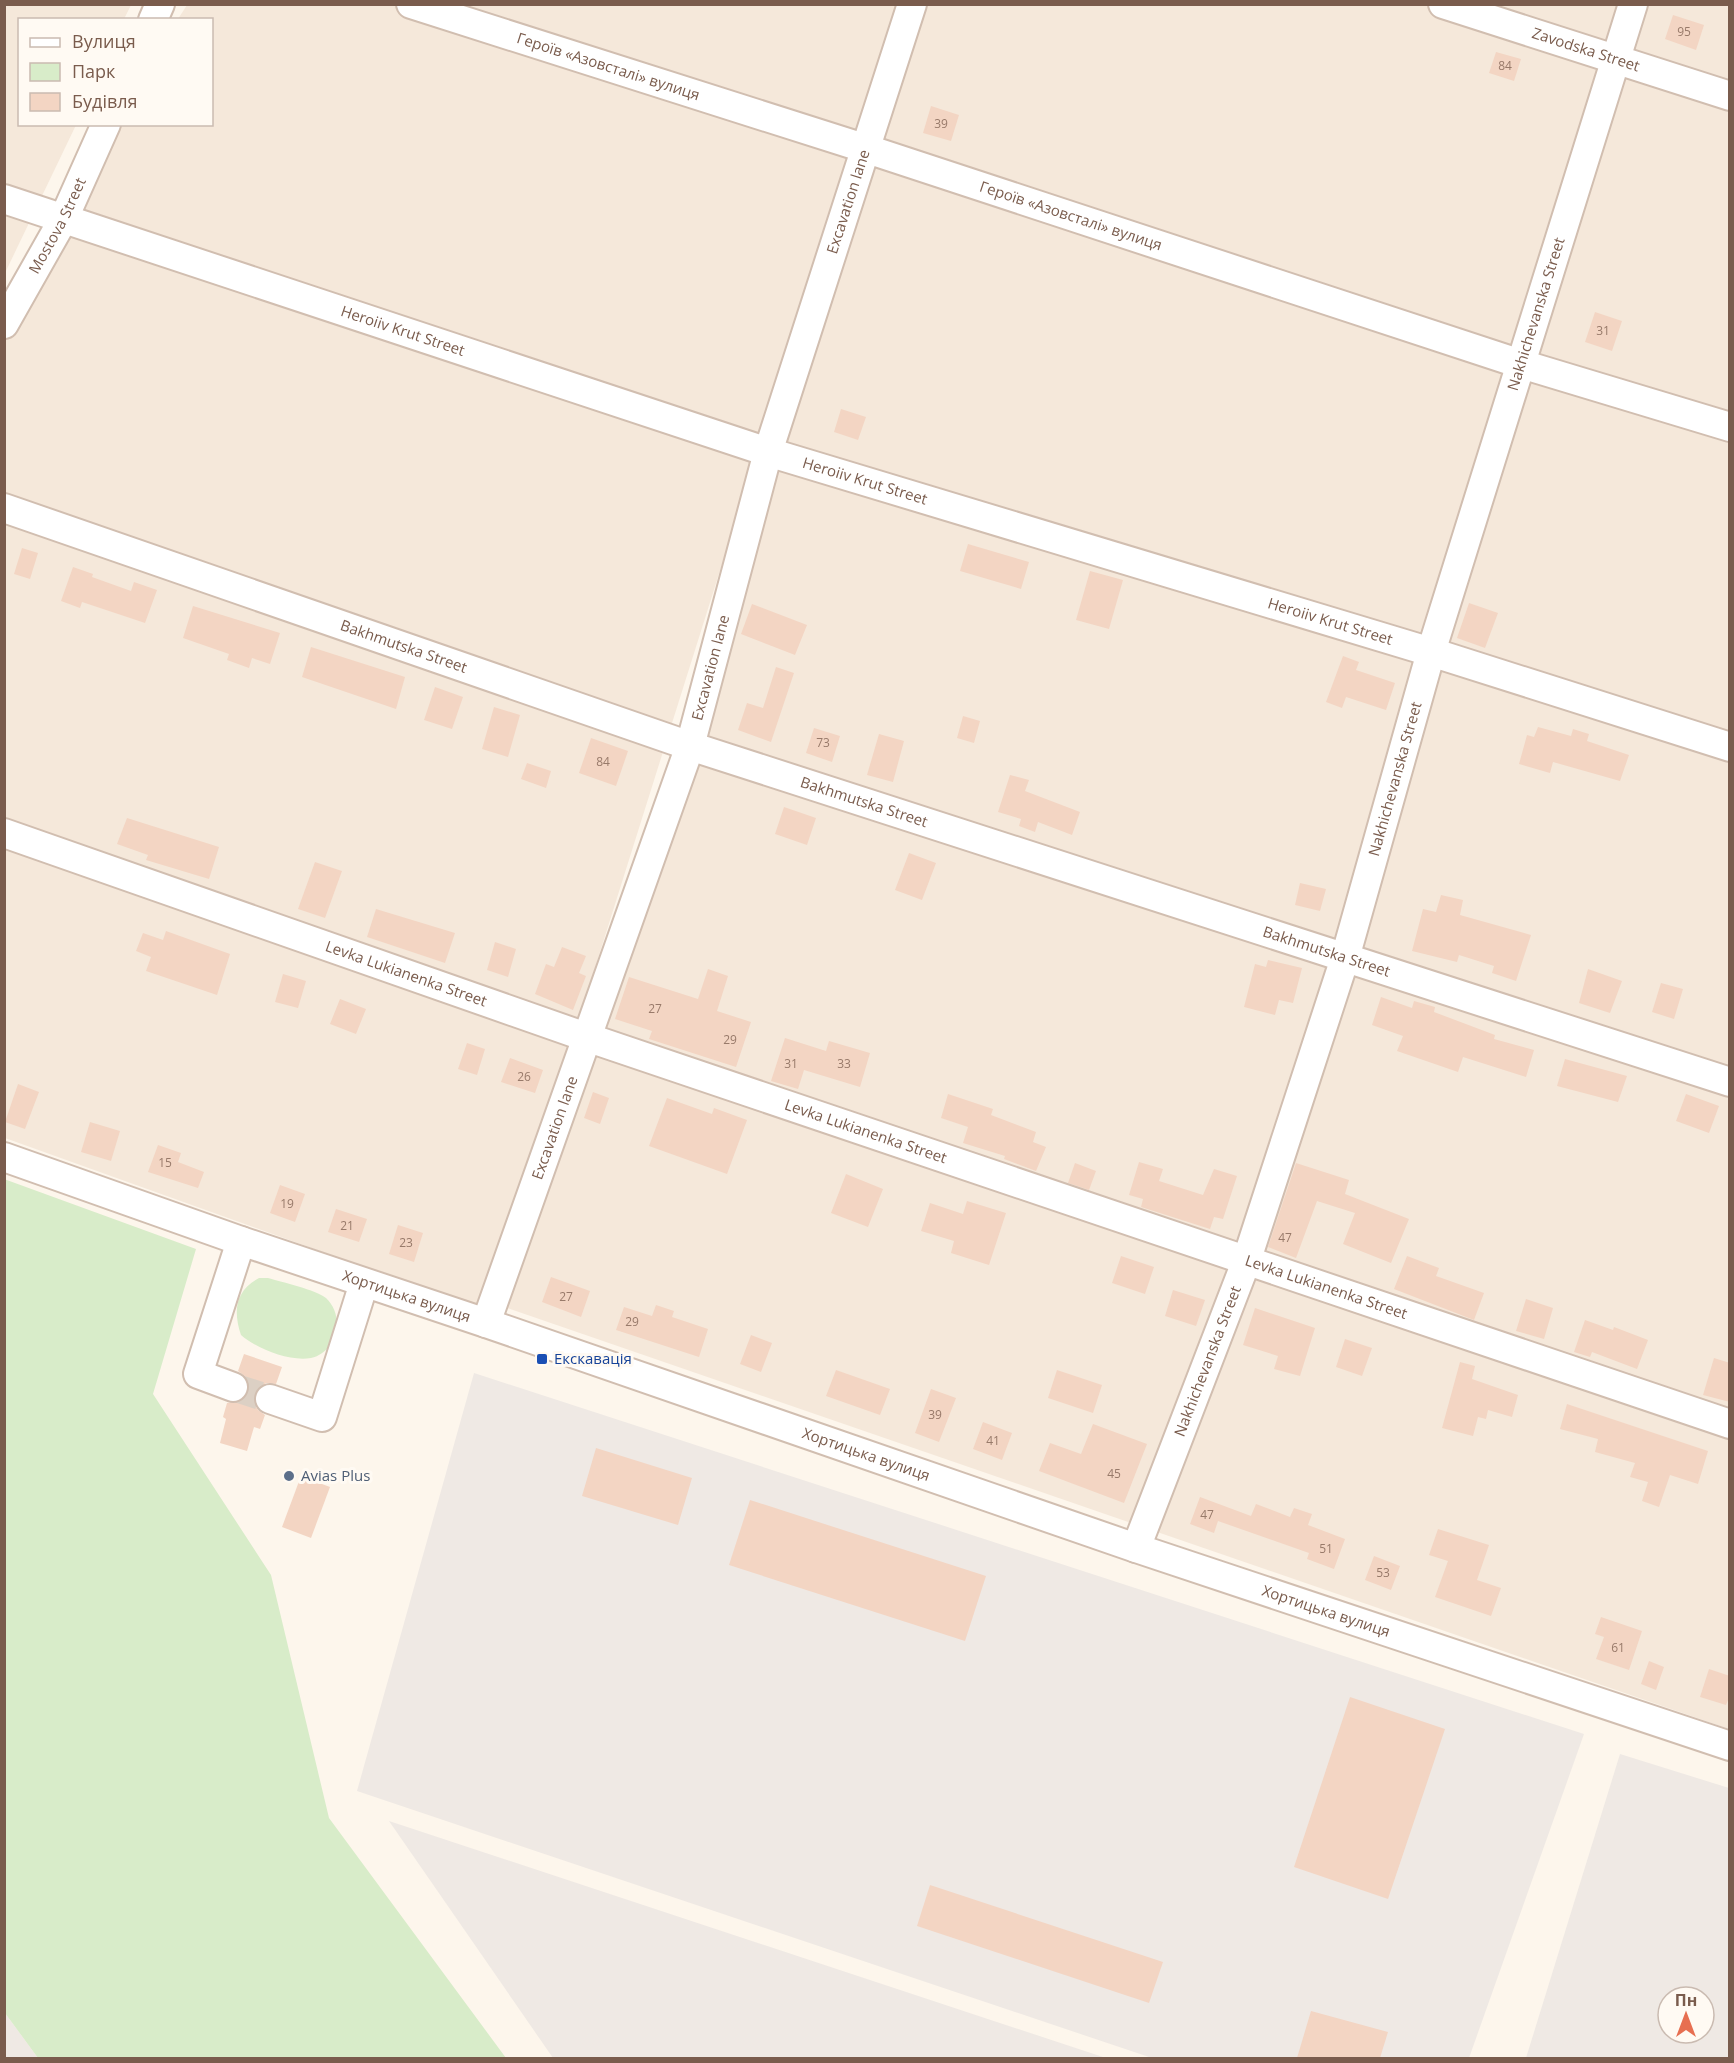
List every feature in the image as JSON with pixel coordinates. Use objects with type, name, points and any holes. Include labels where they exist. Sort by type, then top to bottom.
[{"type":"street","points":[[154,18],[160,4]]},
{"type":"street","name":"Героїв «Азовсталі» вулиця","points":[[411,4],[864,148],[1521,364],[1730,427]]},
{"type":"street","name":"Excavation lane","points":[[486,1323],[589,1038],[690,746],[768,452],[912,4]]},
{"type":"street","name":"Zavodska Street","points":[[1443,4],[1730,96]]},
{"type":"street","name":"Nakhichevanska Street","points":[[1136,1548],[1246,1262],[1346,958],[1431,652],[1632,4]]},
{"type":"street","name":"Mostova Street","points":[[4,324],[64,218],[105,126]]},
{"type":"street","name":"Heroiiv Krut Street","points":[[4,199],[768,452],[1431,652],[1730,747]]},
{"type":"street","name":"Bakhmutska Street","points":[[4,508],[690,746],[1730,1082]]},
{"type":"street","name":"Levka Lukianenka Street","points":[[4,833],[589,1038],[1730,1424]]},
{"type":"street","name":"Хортицька вулиця","points":[[4,1157],[241,1241],[486,1323],[1136,1548],[1730,1746]]},
{"type":"street","points":[[233,1387],[198,1374],[241,1241]]},
{"type":"street","points":[[270,1399],[322,1417],[364,1283]]},
{"type":"shaded area","points":[[5,5],[131,5],[124,18],[18,18],[18,126],[76,126],[5,273]]},
{"type":"shaded area","points":[[187,5],[898,5],[487,1311],[5,1138],[5,320],[117,126],[213,126],[213,18],[179,18]]},
{"type":"shaded area","points":[[920,5],[1729,5],[1729,1729],[507,1308]]},
{"type":"shaded area","points":[[474,1373],[1584,1734],[1469,2058],[1152,2058],[357,1791]]},
{"type":"shaded area","points":[[1620,1754],[1729,1788],[1729,2058],[1526,2058]]},
{"type":"shaded area","points":[[389,1821],[1106,2058],[553,2058]]},
{"type":"shaded area","points":[[5,2013],[38,2058],[5,2058]]},
{"type":"green space","points":[[4,1179],[196,1249],[153,1394],[271,1575],[329,1818],[506,2058],[38,2058],[5,2013]]},
{"type":"green space","points":[[259,1278],[268,1278],[298,1286],[326,1298],[336,1315],[337,1324],[336,1333],[327,1349],[311,1358],[293,1358],[265,1349],[241,1335],[237,1318],[238,1302],[245,1289]]},
{"type":"building","points":[[1673,15],[1704,25],[1696,50],[1665,39]]},
{"type":"building","points":[[1496,52],[1521,59],[1514,81],[1489,73]]},
{"type":"building","points":[[931,106],[959,115],[951,141],[923,133]]},
{"type":"building","points":[[1595,312],[1622,321],[1612,351],[1585,342]]},
{"type":"building","points":[[841,409],[866,417],[858,440],[834,432]]},
{"type":"building","points":[[968,544],[1029,562],[1021,589],[960,571]]},
{"type":"building","points":[[22,548],[38,553],[30,579],[14,574]]},
{"type":"building","points":[[73,567],[93,574],[92,577],[131,591],[134,582],[157,590],[145,623],[82,602],[80,608],[61,601]]},
{"type":"building","points":[[1090,571],[1123,580],[1109,629],[1076,620]]},
{"type":"building","points":[[1469,603],[1498,613],[1485,648],[1457,638]]},
{"type":"building","points":[[752,604],[807,625],[795,655],[741,634]]},
{"type":"building","points":[[193,606],[280,633],[270,664],[252,658],[249,668],[227,660],[229,654],[183,638]]},
{"type":"building","points":[[311,647],[405,677],[396,709],[302,677]]},
{"type":"building","points":[[1343,656],[1359,662],[1356,670],[1395,683],[1386,710],[1346,697],[1342,708],[1326,702]]},
{"type":"building","points":[[776,667],[794,673],[771,742],[738,730],[747,703],[763,708]]},
{"type":"building","points":[[435,687],[463,697],[452,729],[424,720]]},
{"type":"building","points":[[494,707],[520,715],[508,757],[482,749]]},
{"type":"building","points":[[963,716],[980,721],[974,743],[957,738]]},
{"type":"building","points":[[1538,727],[1571,736],[1573,729],[1589,734],[1587,741],[1629,755],[1620,781],[1553,762],[1550,773],[1519,764],[1527,735],[1534,737]]},
{"type":"building","points":[[814,728],[840,736],[832,762],[806,753]]},
{"type":"building","points":[[879,734],[904,741],[893,782],[867,775]]},
{"type":"building","points":[[591,738],[628,751],[616,786],[579,773]]},
{"type":"building","points":[[527,763],[551,771],[546,788],[521,779]]},
{"type":"building","points":[[1010,775],[1029,780],[1025,791],[1080,812],[1072,835],[1038,822],[1035,832],[1019,826],[1021,819],[998,812]]},
{"type":"building","points":[[784,807],[816,818],[807,845],[775,834]]},
{"type":"building","points":[[127,818],[219,847],[209,879],[146,860],[148,855],[117,844]]},
{"type":"building","points":[[909,853],[936,863],[922,900],[895,890]]},
{"type":"building","points":[[315,862],[342,871],[325,918],[298,909]]},
{"type":"building","points":[[1300,883],[1326,889],[1320,911],[1295,905]]},
{"type":"building","points":[[1441,895],[1463,900],[1460,915],[1531,935],[1516,981],[1492,973],[1494,966],[1459,955],[1457,962],[1412,951],[1423,909],[1436,912]]},
{"type":"building","points":[[376,909],[455,933],[445,963],[367,937]]},
{"type":"building","points":[[166,931],[230,954],[217,995],[146,971],[151,957],[136,951],[143,933],[163,940]]},
{"type":"building","points":[[495,942],[516,949],[508,977],[487,970]]},
{"type":"building","points":[[562,947],[586,956],[579,973],[586,976],[573,1010],[535,994],[546,964],[554,967]]},
{"type":"building","points":[[1268,960],[1302,968],[1293,1003],[1279,1000],[1275,1015],[1244,1007],[1255,964],[1266,967]]},
{"type":"building","points":[[708,969],[728,976],[717,1011],[751,1022],[736,1067],[649,1039],[652,1031],[615,1019],[629,977],[698,999]]},
{"type":"building","points":[[1588,969],[1622,981],[1610,1013],[1579,1003]]},
{"type":"building","points":[[283,974],[306,981],[298,1008],[275,1002]]},
{"type":"building","points":[[1661,983],[1683,989],[1674,1019],[1652,1012]]},
{"type":"building","points":[[1381,997],[1412,1008],[1414,1001],[1435,1007],[1434,1012],[1495,1035],[1494,1039],[1534,1050],[1526,1077],[1463,1057],[1458,1072],[1397,1051],[1403,1036],[1372,1025]]},
{"type":"building","points":[[340,999],[366,1009],[356,1034],[330,1024]]},
{"type":"building","points":[[785,1038],[826,1051],[829,1041],[870,1053],[860,1087],[804,1070],[798,1089],[771,1081]]},
{"type":"building","points":[[467,1043],[485,1049],[477,1075],[458,1069]]},
{"type":"building","points":[[510,1058],[543,1070],[535,1093],[501,1082]]},
{"type":"building","points":[[1565,1059],[1627,1076],[1618,1102],[1557,1086]]},
{"type":"building","points":[[18,1084],[39,1092],[25,1129],[5,1122]]},
{"type":"building","points":[[593,1092],[609,1098],[600,1124],[584,1118]]},
{"type":"building","points":[[948,1094],[993,1109],[991,1115],[1036,1132],[1033,1142],[1046,1147],[1036,1171],[1004,1159],[1005,1156],[963,1143],[968,1127],[941,1118]]},
{"type":"building","points":[[1686,1094],[1719,1106],[1709,1133],[1676,1121]]},
{"type":"building","points":[[667,1098],[712,1114],[714,1108],[747,1120],[727,1174],[649,1146]]},
{"type":"building","points":[[90,1122],[120,1131],[111,1161],[81,1152]]},
{"type":"building","points":[[158,1145],[181,1153],[178,1162],[204,1172],[198,1188],[148,1172]]},
{"type":"building","points":[[1139,1162],[1163,1169],[1159,1181],[1203,1195],[1214,1169],[1237,1176],[1223,1219],[1214,1217],[1210,1229],[1141,1207],[1143,1199],[1129,1195]]},
{"type":"building","points":[[1075,1163],[1096,1171],[1089,1190],[1068,1183]]},
{"type":"building","points":[[1296,1163],[1349,1180],[1345,1194],[1409,1219],[1391,1263],[1343,1244],[1355,1213],[1317,1201],[1296,1258],[1268,1247]]},
{"type":"building","points":[[846,1174],[883,1189],[868,1227],[831,1213]]},
{"type":"building","points":[[280,1185],[305,1194],[295,1222],[270,1213]]},
{"type":"building","points":[[967,1201],[1006,1213],[989,1265],[951,1253],[954,1241],[921,1231],[930,1203],[963,1214]]},
{"type":"building","points":[[336,1209],[367,1219],[359,1242],[328,1232]]},
{"type":"building","points":[[398,1225],[423,1233],[414,1262],[389,1254]]},
{"type":"building","points":[[1121,1256],[1154,1267],[1145,1294],[1112,1283]]},
{"type":"building","points":[[1407,1256],[1439,1268],[1436,1276],[1484,1293],[1474,1320],[1394,1289]]},
{"type":"building","points":[[551,1277],[590,1291],[581,1317],[542,1302]]},
{"type":"building","points":[[1173,1290],[1205,1300],[1196,1326],[1165,1316]]},
{"type":"building","points":[[1526,1299],[1553,1308],[1544,1339],[1516,1331]]},
{"type":"building","points":[[656,1305],[674,1311],[672,1317],[708,1329],[699,1357],[616,1330],[624,1307],[652,1316]]},
{"type":"building","points":[[1255,1308],[1315,1328],[1300,1376],[1274,1369],[1278,1356],[1243,1345]]},
{"type":"building","points":[[1585,1320],[1613,1330],[1614,1327],[1648,1340],[1637,1369],[1592,1352],[1590,1357],[1574,1352]]},
{"type":"building","points":[[751,1335],[772,1343],[761,1372],[740,1364]]},
{"type":"building","points":[[1345,1339],[1372,1348],[1362,1376],[1336,1367]]},
{"type":"building","points":[[244,1354],[282,1367],[276,1384],[266,1383],[255,1393],[254,1403],[265,1415],[260,1429],[254,1427],[247,1451],[220,1443],[227,1403],[243,1400],[249,1392],[246,1377],[238,1371]]},
{"type":"building","points":[[1714,1358],[1730,1363],[1730,1402],[1703,1395]]},
{"type":"building","points":[[1460,1362],[1475,1366],[1472,1379],[1518,1395],[1512,1417],[1488,1410],[1486,1419],[1478,1417],[1473,1436],[1442,1428]]},
{"type":"building","points":[[836,1370],[890,1389],[880,1415],[826,1396]]},
{"type":"building","points":[[1057,1370],[1102,1385],[1093,1413],[1048,1398]]},
{"type":"building","points":[[931,1389],[956,1398],[939,1442],[915,1433]]},
{"type":"building","points":[[1567,1404],[1708,1451],[1698,1484],[1670,1475],[1659,1507],[1642,1501],[1648,1482],[1630,1477],[1635,1463],[1595,1452],[1598,1439],[1560,1429]]},
{"type":"building","points":[[983,1422],[1012,1433],[1002,1460],[973,1449]]},
{"type":"building","points":[[1093,1424],[1147,1444],[1124,1503],[1039,1471],[1050,1443],[1081,1454]]},
{"type":"building","points":[[596,1448],[692,1478],[678,1525],[582,1496]]},
{"type":"building","points":[[301,1476],[330,1487],[311,1538],[282,1527]]},
{"type":"building","points":[[1200,1497],[1251,1516],[1256,1504],[1290,1517],[1294,1508],[1312,1514],[1308,1525],[1345,1539],[1334,1569],[1307,1559],[1309,1553],[1218,1521],[1214,1533],[1190,1524]]},
{"type":"building","points":[[750,1500],[986,1576],[965,1641],[729,1565]]},
{"type":"building","points":[[1438,1529],[1489,1545],[1477,1580],[1501,1588],[1491,1616],[1435,1597],[1448,1561],[1429,1555]]},
{"type":"building","points":[[1374,1556],[1400,1566],[1391,1590],[1365,1580]]},
{"type":"building","points":[[1601,1617],[1642,1631],[1629,1670],[1596,1659],[1604,1637],[1595,1634]]},
{"type":"building","points":[[1649,1661],[1664,1667],[1656,1690],[1641,1684]]},
{"type":"building","points":[[1709,1669],[1730,1676],[1730,1695],[1726,1705],[1700,1697]]},
{"type":"building","points":[[1350,1697],[1445,1729],[1388,1899],[1294,1867]]},
{"type":"building","points":[[930,1885],[1163,1962],[1149,2003],[917,1926]]},
{"type":"building","points":[[1311,2011],[1388,2032],[1380,2058],[1297,2058]]},
{"type":"tunnel","points":[[233,1387],[270,1399]]},
{"type":"place","name":"Екскавація","points":[[542,1359]]},
{"type":"place","name":"Avias Plus","points":[[289,1476]]}]
